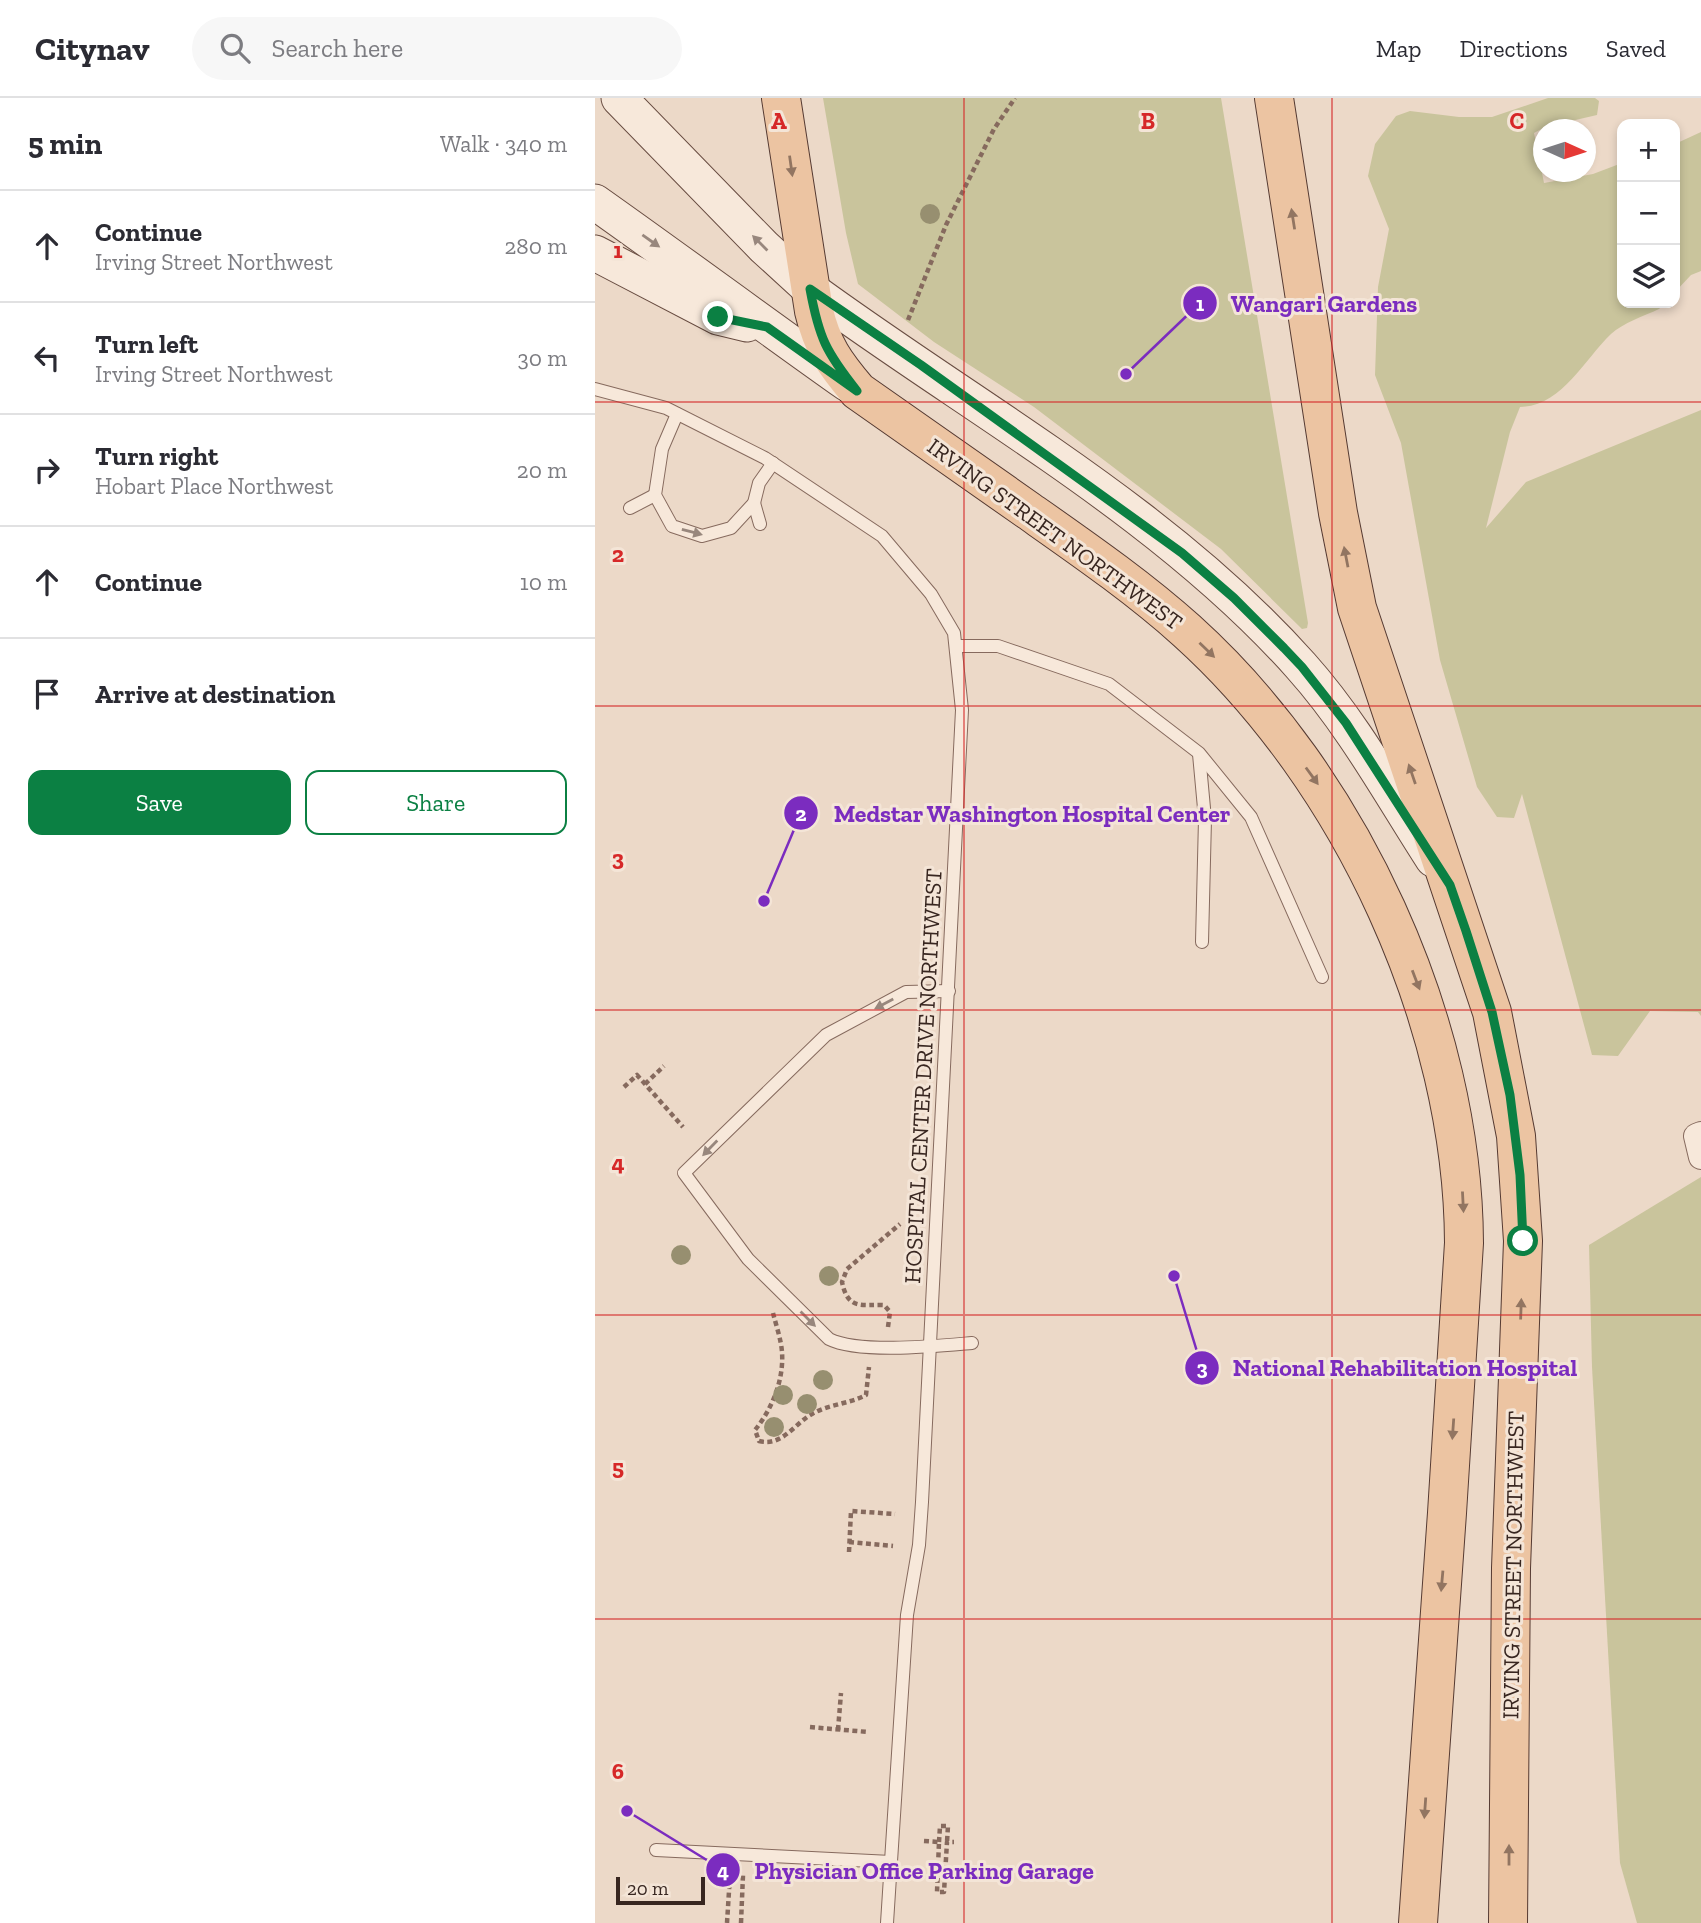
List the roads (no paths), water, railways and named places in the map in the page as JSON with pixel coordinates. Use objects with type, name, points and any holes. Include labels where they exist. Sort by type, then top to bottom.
[{"type":"main road","points":[[619,98],[746,230],[810,289]]},
{"type":"main road","name":"IRVING STREET NORTHWEST","points":[[781,98],[816,320],[824,343],[838,367],[857,391],[1123,579],[1188,632],[1234,678],[1290,747],[1335,812],[1389,917],[1417,984],[1434,1033],[1450,1099],[1460,1166],[1464,1218],[1452,1444],[1417,1923]]},
{"type":"main road","points":[[1274,98],[1346,562],[1369,649],[1450,885]]},
{"type":"main road","points":[[595,202],[702,276],[767,327],[857,391]]},
{"type":"main road","points":[[595,253],[718,317],[767,327]]},
{"type":"main road","name":"IRVING STREET NORTHWEST","points":[[810,289],[1123,508],[1182,553],[1234,598],[1302,667],[1346,723],[1450,885],[1485,986],[1502,1052],[1516,1136],[1522,1207],[1511,1568],[1508,1923]]},
{"type":"street","points":[[1701,1134],[1696,1136],[1701,1157]]},
{"type":"lane","name":"HOSPITAL CENTER DRIVE NORTHWEST","points":[[595,389],[666,408],[773,463],[882,536],[931,594],[954,633],[962,710],[949,991],[922,1502],[916,1566],[907,1615],[887,1923]]},
{"type":"lane","points":[[677,414],[661,449],[655,495],[672,526],[702,536],[731,528],[754,503],[759,483],[773,463]]},
{"type":"lane","points":[[630,508],[655,495]]},
{"type":"lane","points":[[754,503],[760,524]]},
{"type":"lane","points":[[956,646],[998,646],[1109,684],[1199,753],[1251,817],[1322,977]]},
{"type":"lane","points":[[1199,753],[1205,819],[1202,942]]},
{"type":"lane","points":[[949,991],[906,992],[826,1035],[684,1173],[748,1259],[829,1339],[838,1344],[856,1346],[929,1348],[972,1343]]},
{"type":"lane","points":[[656,1850],[891,1862]]},
{"type":"place","name":"Wangari Gardens","points":[[1126,374]]},
{"type":"place","name":"Medstar Washington Hospital Center","points":[[764,901]]},
{"type":"place","name":"National Rehabilitation Hospital","points":[[1174,1276]]},
{"type":"place","name":"Physician Office Parking Garage","points":[[627,1811]]}]
